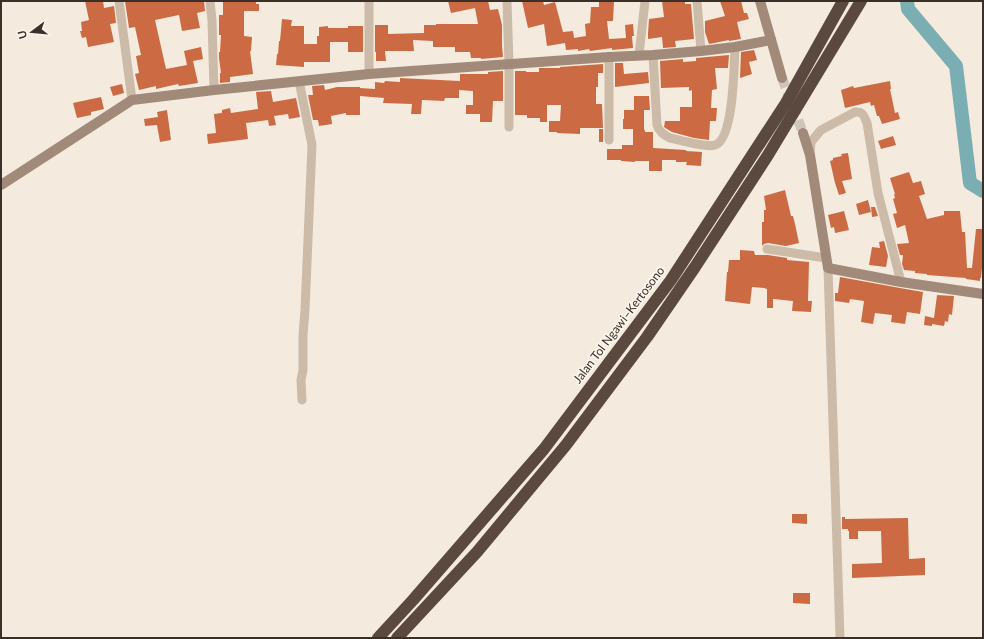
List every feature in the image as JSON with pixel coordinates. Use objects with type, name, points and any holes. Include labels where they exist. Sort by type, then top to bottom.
[{"type":"highway","name":"Jalan Tol Ngawi–Kertosono","points":[[378,638],[413,600],[544,449],[671,280],[786,103],[843,1]]},
{"type":"highway","points":[[397,638],[482,546],[566,445],[647,337],[695,267],[768,155],[861,1]]},
{"type":"street","points":[[118,1],[132,100]]},
{"type":"street","points":[[210,1],[214,90]]},
{"type":"street","points":[[369,74],[370,1]]},
{"type":"street","points":[[507,1],[509,127]]},
{"type":"street","points":[[639,55],[645,1]]},
{"type":"street","points":[[697,1],[701,51]]},
{"type":"street","points":[[760,1],[782,78]]},
{"type":"street","points":[[1,185],[132,100],[369,74],[701,51],[735,47],[771,40]]},
{"type":"street","points":[[653,55],[658,129],[665,136],[670,138],[708,146],[716,145],[720,142],[726,130],[731,108],[735,47]]},
{"type":"street","points":[[609,57],[609,140]]},
{"type":"street","points":[[299,81],[312,145],[303,335],[303,370],[301,380],[302,400]]},
{"type":"street","points":[[810,155],[811,142],[821,130],[855,112],[860,112],[863,114],[866,123],[878,193],[901,282]]},
{"type":"street","points":[[803,133],[810,155],[827,263],[840,638]]},
{"type":"street","points":[[767,250],[827,263],[901,282],[983,294]]},
{"type":"building","points":[[85,1],[103,1],[104,8],[114,6],[116,23],[110,24],[114,42],[88,47],[86,37],[82,38],[80,31],[82,31],[81,22],[89,20]]},
{"type":"building","points":[[125,1],[204,1],[205,11],[197,13],[200,28],[182,31],[179,15],[155,20],[166,69],[187,65],[184,51],[201,47],[203,59],[193,61],[198,83],[179,86],[178,84],[156,89],[156,86],[139,90],[135,74],[139,73],[136,56],[141,55],[135,27],[129,28]]},
{"type":"building","points":[[223,1],[256,1],[256,4],[259,4],[259,11],[244,11],[244,36],[252,37],[250,51],[253,74],[230,77],[230,82],[220,83],[221,73],[219,52],[221,35],[219,35],[219,15],[223,15]]},
{"type":"building","points":[[448,1],[488,1],[490,10],[498,9],[502,25],[503,57],[481,59],[471,58],[470,52],[455,52],[455,47],[433,47],[433,41],[413,40],[414,51],[385,51],[386,61],[376,61],[375,25],[388,25],[388,34],[424,33],[424,25],[478,24],[475,8],[451,13]]},
{"type":"building","points":[[522,1],[543,1],[544,5],[555,2],[563,32],[573,31],[574,38],[586,36],[585,24],[590,23],[591,7],[599,7],[599,1],[614,1],[613,21],[607,21],[609,39],[626,38],[625,25],[633,24],[633,48],[612,50],[612,48],[590,51],[589,49],[578,51],[578,49],[566,50],[565,43],[547,46],[544,24],[528,28]]},
{"type":"building","points":[[662,1],[685,1],[685,4],[691,4],[694,39],[675,41],[676,47],[663,48],[662,37],[648,39],[649,19],[664,17]]},
{"type":"building","points":[[720,1],[741,1],[744,13],[747,13],[749,19],[737,22],[741,39],[709,44],[705,32],[705,21],[725,16]]},
{"type":"building","points":[[282,19],[292,20],[291,26],[304,26],[304,44],[317,44],[319,27],[328,26],[328,28],[348,28],[348,26],[363,26],[363,52],[348,52],[348,42],[330,42],[330,62],[304,62],[304,67],[276,65]]},
{"type":"building","points":[[754,50],[757,60],[749,62],[752,74],[740,78],[741,52]]},
{"type":"building","points":[[729,55],[728,68],[715,68],[717,89],[712,90],[711,108],[717,108],[716,121],[710,121],[709,140],[694,138],[672,132],[664,127],[665,121],[680,121],[680,107],[692,107],[692,90],[689,91],[689,87],[661,88],[660,61],[683,59],[683,62],[696,61],[696,58]]},
{"type":"building","points":[[615,63],[623,63],[624,74],[648,72],[649,83],[615,87]]},
{"type":"building","points":[[603,64],[603,73],[598,73],[596,104],[602,104],[603,128],[580,128],[580,134],[549,132],[549,121],[560,121],[561,105],[547,105],[547,122],[540,122],[540,118],[527,118],[527,115],[515,115],[515,71],[539,72],[539,68],[560,68]]},
{"type":"building","points":[[503,71],[503,101],[493,101],[492,122],[480,122],[480,114],[466,114],[466,105],[473,105],[473,91],[459,90],[459,98],[445,98],[444,101],[422,100],[421,114],[411,114],[412,104],[383,103],[384,98],[360,96],[360,115],[346,115],[346,113],[331,116],[332,124],[319,126],[318,120],[313,120],[308,95],[313,95],[312,86],[324,85],[325,90],[337,87],[360,87],[375,89],[375,82],[400,82],[400,78],[460,81],[460,74],[488,74],[488,72]]},
{"type":"building","points":[[890,81],[890,89],[895,113],[898,112],[900,119],[882,124],[879,116],[877,116],[874,105],[871,106],[870,102],[845,108],[841,90],[853,86],[854,88]]},
{"type":"building","points":[[122,84],[124,93],[113,96],[110,87]]},
{"type":"building","points":[[271,91],[273,102],[296,98],[300,117],[289,119],[288,114],[274,116],[276,125],[269,126],[268,120],[246,123],[248,139],[208,144],[207,134],[216,133],[214,114],[222,113],[222,110],[230,108],[231,113],[258,109],[256,92]]},
{"type":"building","points":[[634,96],[649,96],[650,110],[644,110],[644,130],[645,132],[653,132],[653,148],[702,152],[701,166],[686,165],[687,162],[676,162],[676,160],[662,160],[662,171],[649,171],[649,161],[635,162],[607,160],[607,149],[622,149],[622,145],[633,145],[633,129],[623,129],[623,119],[624,110],[634,110]]},
{"type":"building","points":[[101,97],[104,109],[91,112],[91,115],[77,118],[73,103]]},
{"type":"building","points":[[167,110],[171,140],[160,142],[157,125],[145,126],[144,119],[158,117],[157,112]]},
{"type":"building","points":[[599,129],[603,129],[603,142],[599,142]]},
{"type":"building","points":[[893,136],[896,145],[881,149],[878,141]]},
{"type":"building","points":[[848,153],[852,179],[842,181],[846,193],[839,195],[830,161],[833,160],[833,158],[842,156],[841,154]]},
{"type":"building","points":[[909,172],[913,183],[921,181],[925,194],[919,196],[927,219],[944,215],[944,211],[960,211],[962,232],[965,232],[967,268],[972,268],[976,229],[983,229],[983,257],[980,281],[966,278],[927,275],[915,273],[915,271],[904,270],[902,264],[903,255],[900,255],[897,244],[909,243],[905,225],[897,228],[893,214],[897,213],[893,199],[895,198],[895,194],[890,178]]},
{"type":"building","points":[[785,190],[799,243],[786,246],[768,243],[762,246],[762,222],[764,222],[764,210],[766,210],[764,196]]},
{"type":"building","points":[[868,200],[871,212],[859,215],[856,204]]},
{"type":"building","points":[[871,207],[875,207],[878,216],[872,217]]},
{"type":"building","points":[[844,211],[849,230],[835,233],[834,227],[831,228],[828,215]]},
{"type":"building","points":[[884,241],[888,256],[886,267],[869,265],[872,247],[880,248],[879,242]]},
{"type":"building","points":[[740,250],[754,251],[755,255],[768,255],[787,258],[787,260],[809,262],[808,301],[812,301],[811,312],[792,311],[793,301],[773,299],[773,308],[767,308],[767,289],[764,288],[752,287],[750,304],[725,301],[729,260],[740,260]]},
{"type":"building","points":[[840,277],[923,292],[920,314],[907,312],[905,324],[891,322],[892,315],[875,313],[873,324],[861,322],[864,301],[850,299],[849,303],[835,301],[835,293],[838,293]]},
{"type":"building","points":[[937,295],[954,296],[952,315],[949,314],[948,322],[945,321],[944,326],[932,324],[932,326],[924,325],[925,316],[934,318]]},
{"type":"building","points":[[792,514],[807,514],[807,524],[792,523]]},
{"type":"building","points":[[842,517],[845,517],[845,519],[908,518],[909,559],[925,558],[925,575],[852,578],[852,564],[882,563],[881,531],[858,531],[858,539],[849,539],[848,529],[842,529]]},
{"type":"building","points":[[793,593],[810,593],[810,604],[793,603]]},
{"type":"waterway","points":[[907,1],[908,9],[956,66],[970,183],[983,191]]},
{"type":"tunnel","points":[[782,78],[803,133]]}]
